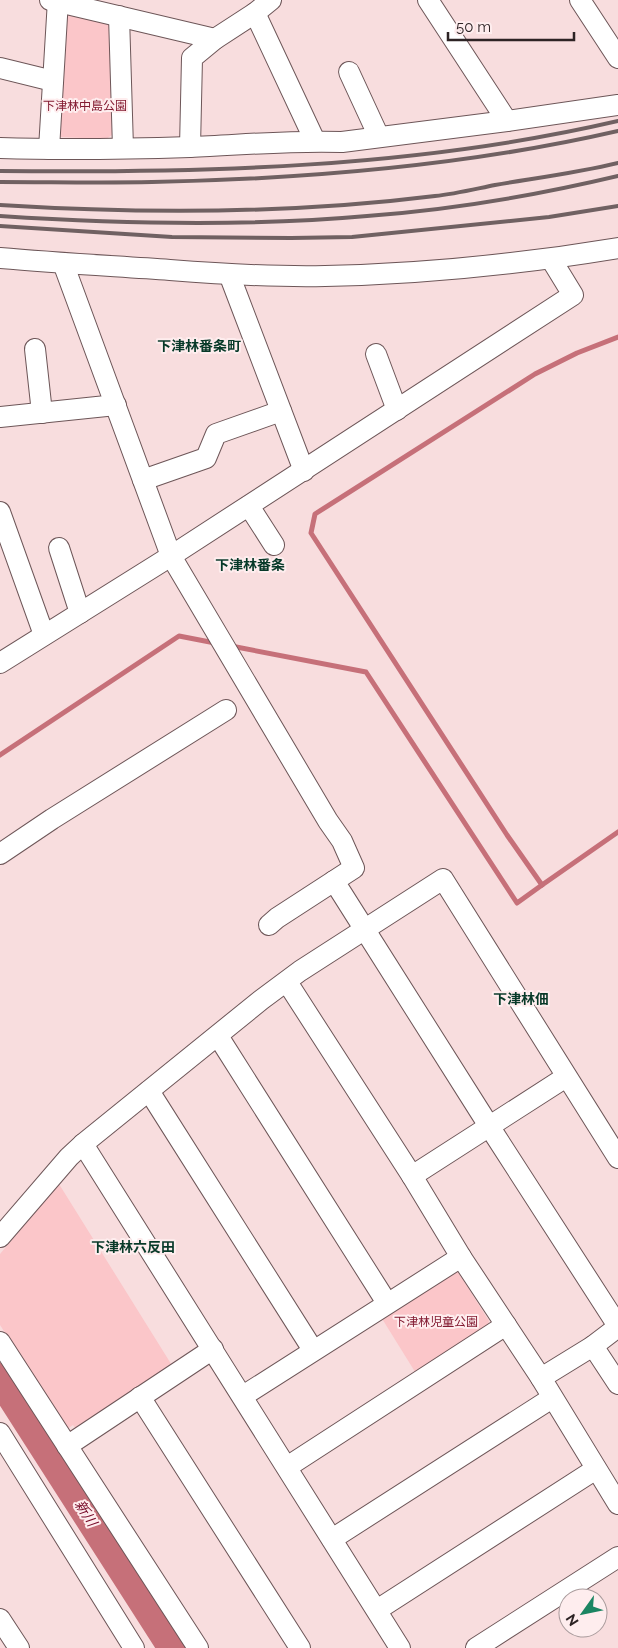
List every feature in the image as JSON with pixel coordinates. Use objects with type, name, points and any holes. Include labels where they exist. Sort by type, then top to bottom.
[{"type":"street","points":[[190,147],[192,58],[215,39],[255,13],[271,0]]},
{"type":"street","points":[[428,0],[507,121]]},
{"type":"street","points":[[580,0],[618,58]]},
{"type":"street","points":[[49,149],[55,1],[215,39]]},
{"type":"street","points":[[255,13],[315,140]]},
{"type":"street","points":[[119,16],[123,148]]},
{"type":"street","points":[[0,68],[53,82]]},
{"type":"street","points":[[349,72],[379,137]]},
{"type":"street","points":[[0,148],[190,147],[315,140],[342,142],[618,105]]},
{"type":"street","points":[[0,258],[229,274],[323,276],[407,273],[551,259],[618,248]]},
{"type":"street","points":[[0,663],[304,471],[573,295],[551,259]]},
{"type":"street","points":[[63,263],[171,556],[328,821],[342,841],[354,868],[269,925]]},
{"type":"street","points":[[229,274],[304,471]]},
{"type":"street","points":[[35,349],[42,413]]},
{"type":"street","points":[[376,354],[397,410]]},
{"type":"street","points":[[0,416],[116,405]]},
{"type":"street","points":[[143,480],[206,458],[216,434],[281,411]]},
{"type":"street","points":[[249,506],[274,545]]},
{"type":"street","points":[[0,512],[44,635]]},
{"type":"street","points":[[59,548],[80,613]]},
{"type":"street","points":[[0,854],[52,819],[226,710]]},
{"type":"street","points":[[0,1237],[69,1157],[83,1144],[261,1000],[300,971],[443,879],[618,1158]]},
{"type":"street","points":[[334,881],[488,1126],[618,1326],[593,1346],[541,1378]]},
{"type":"street","points":[[287,982],[412,1176],[461,1257],[541,1378],[618,1504]]},
{"type":"street","points":[[218,1036],[386,1303]]},
{"type":"street","points":[[412,1176],[566,1077]]},
{"type":"street","points":[[149,1091],[313,1350]]},
{"type":"street","points":[[83,1144],[400,1648]]},
{"type":"street","points":[[243,1396],[386,1303],[461,1257]]},
{"type":"street","points":[[287,1467],[506,1325]]},
{"type":"street","points":[[0,1342],[198,1648]]},
{"type":"street","points":[[593,1346],[618,1384]]},
{"type":"street","points":[[67,1446],[213,1349]]},
{"type":"street","points":[[140,1397],[300,1648]]},
{"type":"street","points":[[332,1539],[552,1398]]},
{"type":"street","points":[[0,1433],[134,1648]]},
{"type":"street","points":[[377,1610],[596,1469]]},
{"type":"street","points":[[477,1648],[618,1557]]},
{"type":"street","points":[[1,1624],[19,1648]]},
{"type":"green space","name":"下津林中島公園","points":[[68,15],[108,22],[113,31],[112,135],[106,139],[60,137],[56,131],[63,19]]},
{"type":"green space","points":[[59,1184],[173,1367],[77,1430],[73,1425],[67,1429],[0,1325],[0,1254]]},
{"type":"green space","name":"下津林児童公園","points":[[452,1272],[458,1272],[489,1321],[487,1330],[417,1375],[381,1317]]},
{"type":"waterway","points":[[618,337],[577,353],[535,374],[315,514],[311,533],[507,835],[542,885],[618,832]]},
{"type":"waterway","points":[[0,755],[179,636],[215,643]]},
{"type":"waterway","points":[[231,646],[366,672],[517,903],[542,885]]},
{"type":"waterway","name":"新川","points":[[0,1378],[173,1648]]},
{"type":"railway","points":[[0,171],[155,171],[311,164],[388,158],[542,137],[618,121]]},
{"type":"railway","points":[[0,182],[152,182],[328,174],[445,162],[561,143],[618,131]]},
{"type":"railway","points":[[0,205],[163,211],[218,211],[327,206],[458,193],[618,163]]},
{"type":"railway","points":[[0,216],[92,221],[275,222],[398,213],[462,206],[618,176]]},
{"type":"railway","points":[[0,226],[172,237],[352,237],[549,217],[618,206]]},
{"type":"district","name":"下津林番条町","points":[[199,346]]},
{"type":"district","name":"下津林番条","points":[[250,565]]},
{"type":"district","name":"下津林佃","points":[[521,999]]},
{"type":"district","name":"下津林六反田","points":[[133,1247]]}]
